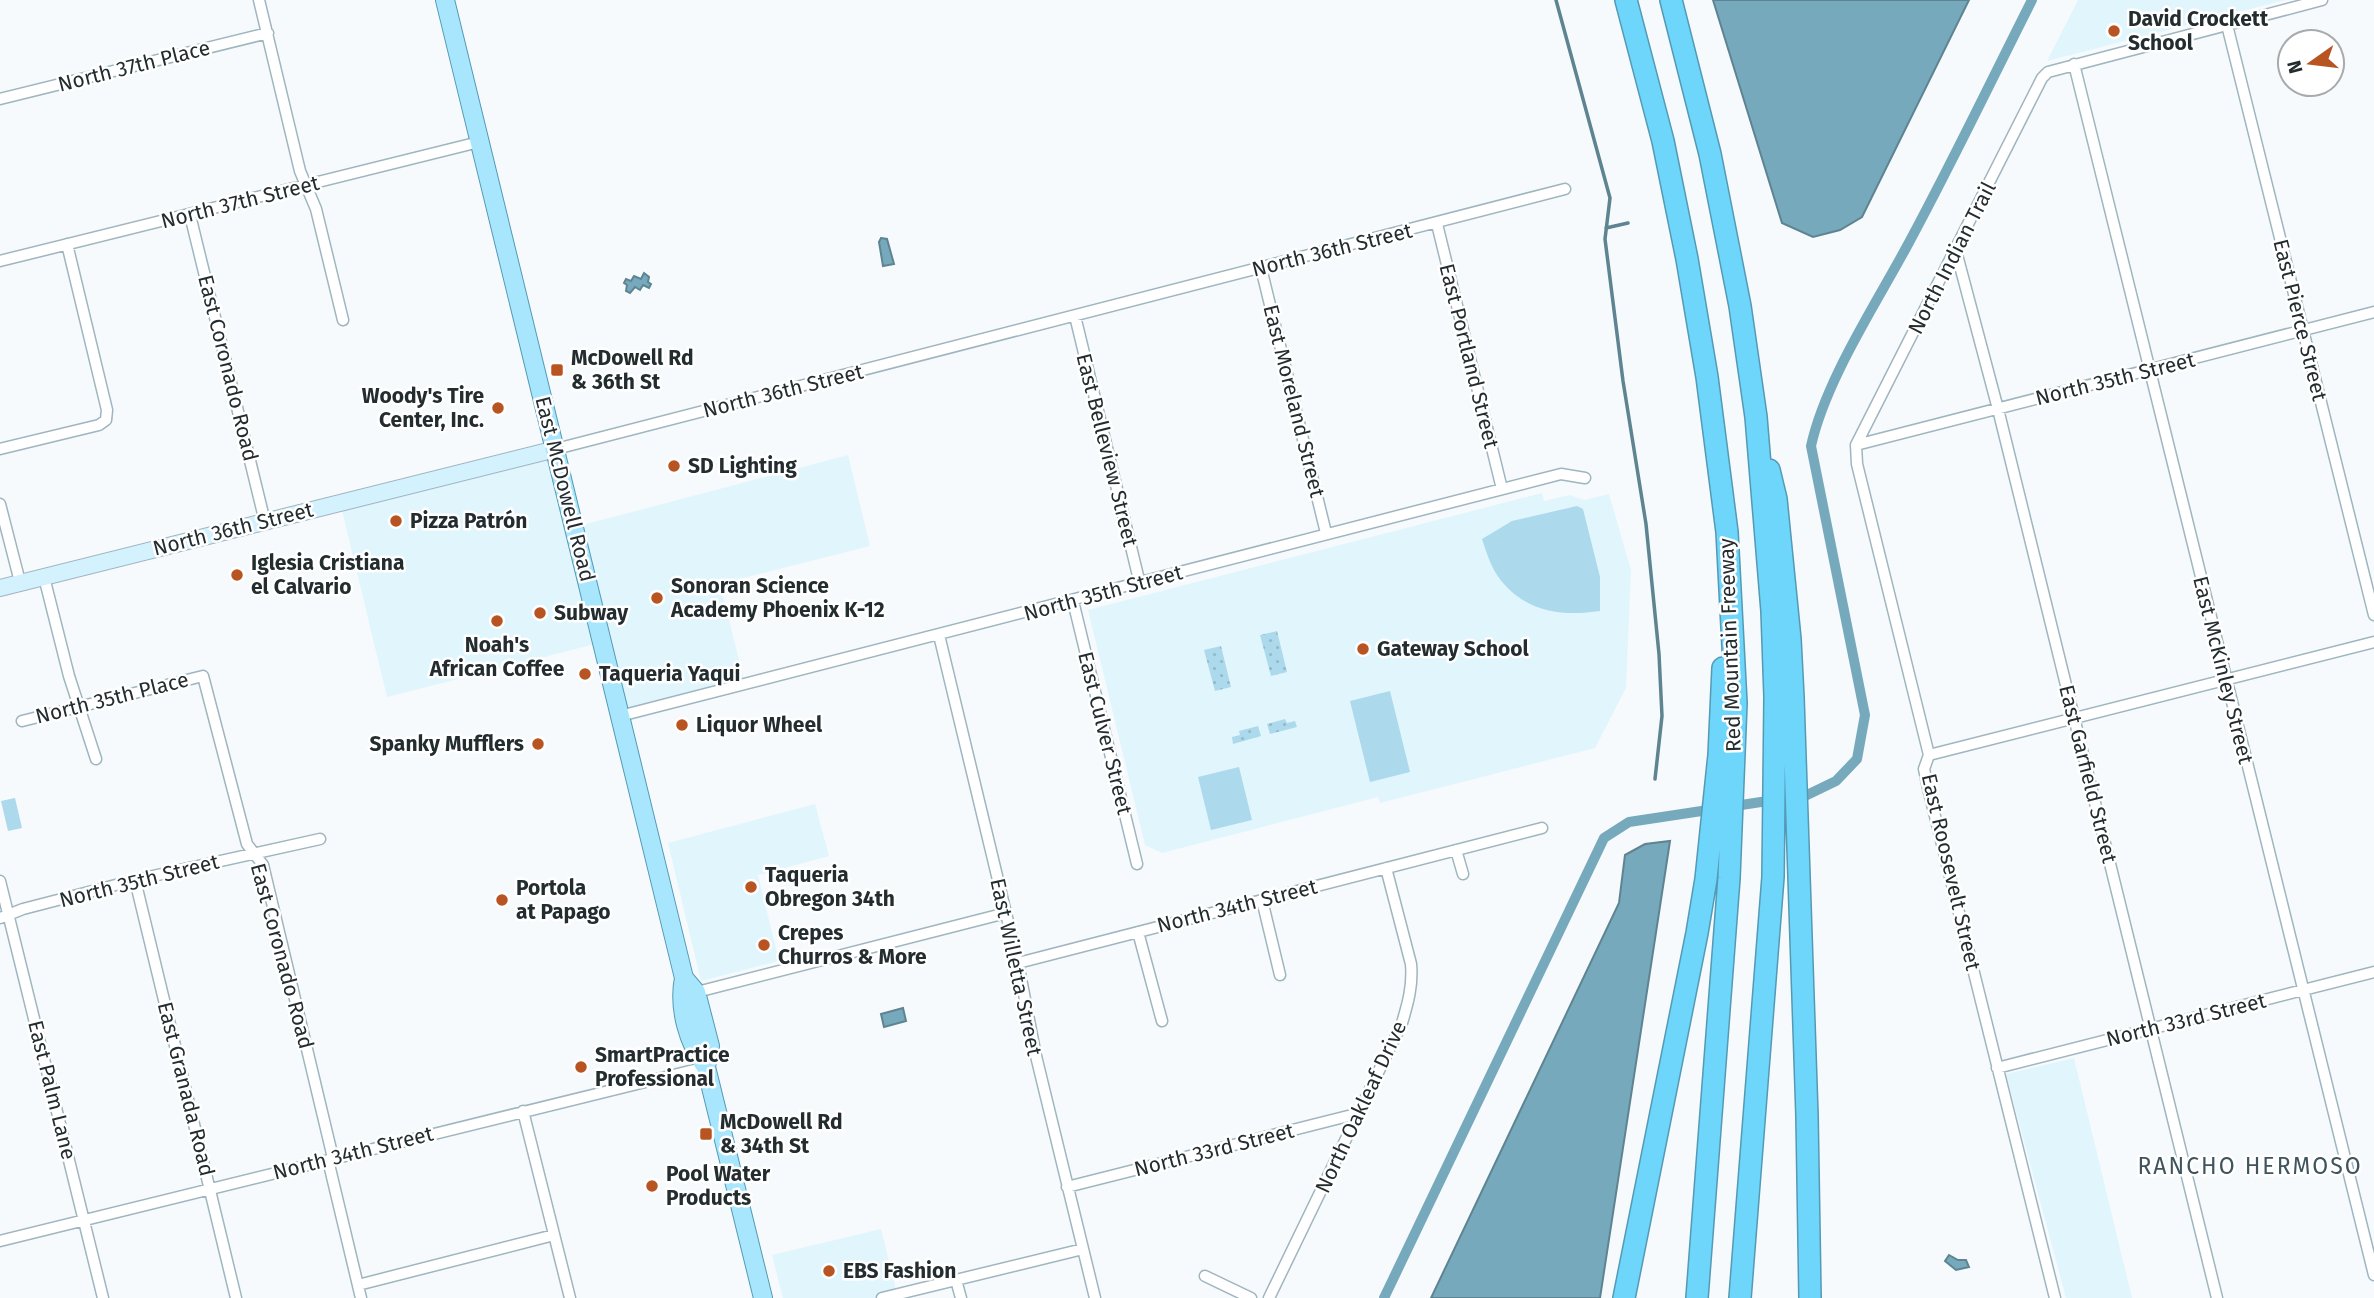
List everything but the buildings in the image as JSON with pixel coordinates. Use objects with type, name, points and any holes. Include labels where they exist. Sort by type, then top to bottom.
[{"type":"highway","points":[[1624,1298],[1669,1078],[1726,755],[1716,532],[1717,456],[1703,350],[1680,219],[1657,116],[1626,0]]},
{"type":"highway","name":"Red Mountain Freeway","points":[[1671,0],[1718,191],[1744,331],[1756,417],[1785,746],[1740,1298]]},
{"type":"highway","points":[[1785,746],[1800,872],[1810,1298]]},
{"type":"highway","name":"Red Mountain Freeway","points":[[1697,1298],[1729,877],[1726,755]]},
{"type":"main road","name":"East McDowell Road","points":[[445,0],[687,989],[710,1046],[706,1067],[763,1298]]},
{"type":"main road","name":"North 36th Street","points":[[0,587],[556,449]]},
{"type":"street","points":[[259,0],[300,171],[316,209],[343,320]]},
{"type":"street","points":[[2074,64],[2322,0]]},
{"type":"street","name":"East Pierce Street","points":[[2227,24],[2374,615]]},
{"type":"street","name":"North 37th Place","points":[[0,99],[268,33]]},
{"type":"street","name":"North Indian Trail","points":[[1856,445],[2042,78],[2048,72],[2074,64]]},
{"type":"street","name":"East McKinley Street","points":[[2074,64],[2374,1275]]},
{"type":"street","name":"North 37th Street","points":[[0,261],[479,142]]},
{"type":"street","name":"North 36th Street","points":[[556,449],[1565,189]]},
{"type":"street","name":"East Coronado Road","points":[[190,215],[265,522]]},
{"type":"street","name":"East Portland Street","points":[[1437,224],[1502,489]]},
{"type":"street","points":[[0,449],[99,425],[106,420],[107,410],[66,244]]},
{"type":"street","name":"East Garfield Street","points":[[1955,251],[1997,409],[2217,1298]]},
{"type":"street","name":"East Moreland Street","points":[[1261,268],[1326,533]]},
{"type":"street","name":"North 35th Street","points":[[1856,445],[2374,312]]},
{"type":"street","name":"East Belleview Street","points":[[1075,316],[1140,584]]},
{"type":"street","name":"East Roosevelt Street","points":[[1856,445],[1857,464],[1929,755],[1924,769],[1928,788],[2055,1298]]},
{"type":"street","name":"North 35th Street","points":[[620,716],[1561,474],[1585,478]]},
{"type":"street","points":[[0,504],[20,582]]},
{"type":"street","points":[[44,577],[66,666],[96,759]]},
{"type":"street","name":"East Culver Street","points":[[1073,601],[1137,864]]},
{"type":"street","name":"East Willetta Street","points":[[939,635],[1018,963],[1035,1056],[1095,1298]]},
{"type":"street","points":[[1929,755],[2374,642]]},
{"type":"street","name":"East Coronado Road","points":[[203,676],[247,844],[263,866],[361,1298]]},
{"type":"street","name":"North 35th Place","points":[[22,721],[203,676]]},
{"type":"street","name":"North 34th Street","points":[[1018,963],[1542,828]]},
{"type":"street","name":"North 35th Street","points":[[4,917],[23,909],[135,880],[320,839]]},
{"type":"street","points":[[1456,850],[1463,874]]},
{"type":"street","name":"North Oakleaf Drive","points":[[1269,1298],[1402,1023],[1412,979],[1386,868]]},
{"type":"street","name":"East Granada Road","points":[[135,880],[236,1298]]},
{"type":"street","name":"East Palm Lane","points":[[0,881],[4,917],[103,1298]]},
{"type":"street","points":[[1262,900],[1280,975]]},
{"type":"street","points":[[687,989],[1006,913]]},
{"type":"street","points":[[1138,932],[1162,1021]]},
{"type":"street","name":"North 33rd Street","points":[[1997,1068],[2374,972]]},
{"type":"street","name":"North 34th Street","points":[[0,1241],[706,1067]]},
{"type":"street","points":[[523,1111],[570,1298]]},
{"type":"street","name":"North 33rd Street","points":[[1067,1186],[1360,1113]]},
{"type":"street","points":[[358,1285],[554,1235]]},
{"type":"street","points":[[882,1298],[1083,1248]]},
{"type":"street","points":[[1205,1276],[1251,1298]]},
{"type":"street","points":[[956,1280],[961,1298]]},
{"type":"shaded area","points":[[1713,0],[1969,0],[1862,217],[1840,230],[1813,237],[1782,223]]},
{"type":"shaded area","name":"David Crockett School","points":[[2078,0],[2285,0],[2047,61]]},
{"type":"shaded area","points":[[881,238],[887,239],[894,264],[883,266],[879,242]]},
{"type":"shaded area","points":[[644,273],[649,277],[649,288],[643,285],[640,290],[635,287],[630,293],[626,291],[626,279],[631,281],[634,276],[641,279]]},
{"type":"shaded area","points":[[556,449],[575,527],[848,455],[870,546],[720,584],[745,684],[620,716],[603,642],[387,697],[340,502]]},
{"type":"shaded area","name":"Gateway School","points":[[1542,493],[1544,501],[1570,495],[1584,500],[1609,494],[1631,570],[1626,688],[1595,748],[1380,803],[1378,797],[1162,853],[1145,845],[1088,610]]},
{"type":"shaded area","points":[[1577,506],[1583,509],[1600,577],[1600,611],[1570,613],[1542,609],[1518,597],[1507,587],[1490,562],[1482,539],[1512,521]]},
{"type":"shaded area","points":[[1277,631],[1287,672],[1271,676],[1260,635]]},
{"type":"shaded area","points":[[1221,646],[1231,687],[1215,691],[1204,650]]},
{"type":"shaded area","points":[[1390,691],[1410,772],[1370,782],[1350,701]]},
{"type":"shaded area","points":[[1285,719],[1287,723],[1295,721],[1297,727],[1270,734],[1267,724]]},
{"type":"shaded area","points":[[1258,726],[1261,736],[1233,744],[1232,737],[1240,735],[1239,731]]},
{"type":"shaded area","points":[[1239,767],[1252,820],[1211,830],[1198,777]]},
{"type":"shaded area","points":[[15,798],[22,828],[8,831],[1,801]]},
{"type":"shaded area","points":[[815,804],[829,856],[758,875],[779,961],[701,981],[668,843]]},
{"type":"shaded area","points":[[1670,841],[1600,1298],[1431,1298],[1619,903],[1625,855],[1645,844]]},
{"type":"shaded area","points":[[903,1008],[906,1021],[884,1027],[881,1014]]},
{"type":"shaded area","points":[[2074,1058],[2132,1298],[2066,1298],[2006,1074]]},
{"type":"shaded area","points":[[881,1229],[898,1298],[783,1298],[772,1255]]},
{"type":"shaded area","points":[[1949,1255],[1958,1260],[1966,1260],[1969,1267],[1956,1270],[1945,1261]]},
{"type":"waterway","points":[[1556,0],[1610,198],[1605,239],[1623,381],[1646,524],[1659,654],[1662,716],[1655,779]]},
{"type":"waterway","points":[[1384,1298],[1604,838],[1629,822],[1807,795],[1836,781],[1857,759],[1865,715],[1811,446],[1827,396],[1839,371],[1954,156],[2032,0]]},
{"type":"waterway","points":[[1606,228],[1628,223]]},
{"type":"place","name":"David Crockett School","points":[[2114,31]]},
{"type":"place","name":"McDowell Rd & 36th St","points":[[557,370]]},
{"type":"place","name":"Woody's Tire Center, Inc.","points":[[498,408]]},
{"type":"place","name":"SD Lighting","points":[[674,466]]},
{"type":"place","name":"Pizza Patrón","points":[[396,521]]},
{"type":"place","name":"Iglesia Cristiana el Calvario","points":[[237,575]]},
{"type":"place","name":"Sonoran Science Academy Phoenix K-12","points":[[657,598]]},
{"type":"place","name":"Subway","points":[[540,613]]},
{"type":"place","name":"Noah's African Coffee","points":[[497,621]]},
{"type":"place","name":"Gateway School","points":[[1363,649]]},
{"type":"place","name":"Taqueria Yaqui","points":[[585,674]]},
{"type":"place","name":"Liquor Wheel","points":[[682,725]]},
{"type":"place","name":"Spanky Mufflers","points":[[538,744]]},
{"type":"place","name":"Taqueria Obregon 34th","points":[[751,887]]},
{"type":"place","name":"Portola at Papago","points":[[502,900]]},
{"type":"place","name":"Crepes Churros & More","points":[[764,945]]},
{"type":"place","name":"SmartPractice Professional","points":[[581,1067]]},
{"type":"place","name":"McDowell Rd & 34th St","points":[[706,1134]]},
{"type":"place","name":"Pool Water Products","points":[[652,1186]]},
{"type":"place","name":"EBS Fashion","points":[[829,1271]]},
{"type":"district","name":"RANCHO HERMOSO","points":[[2250,1166]]}]
